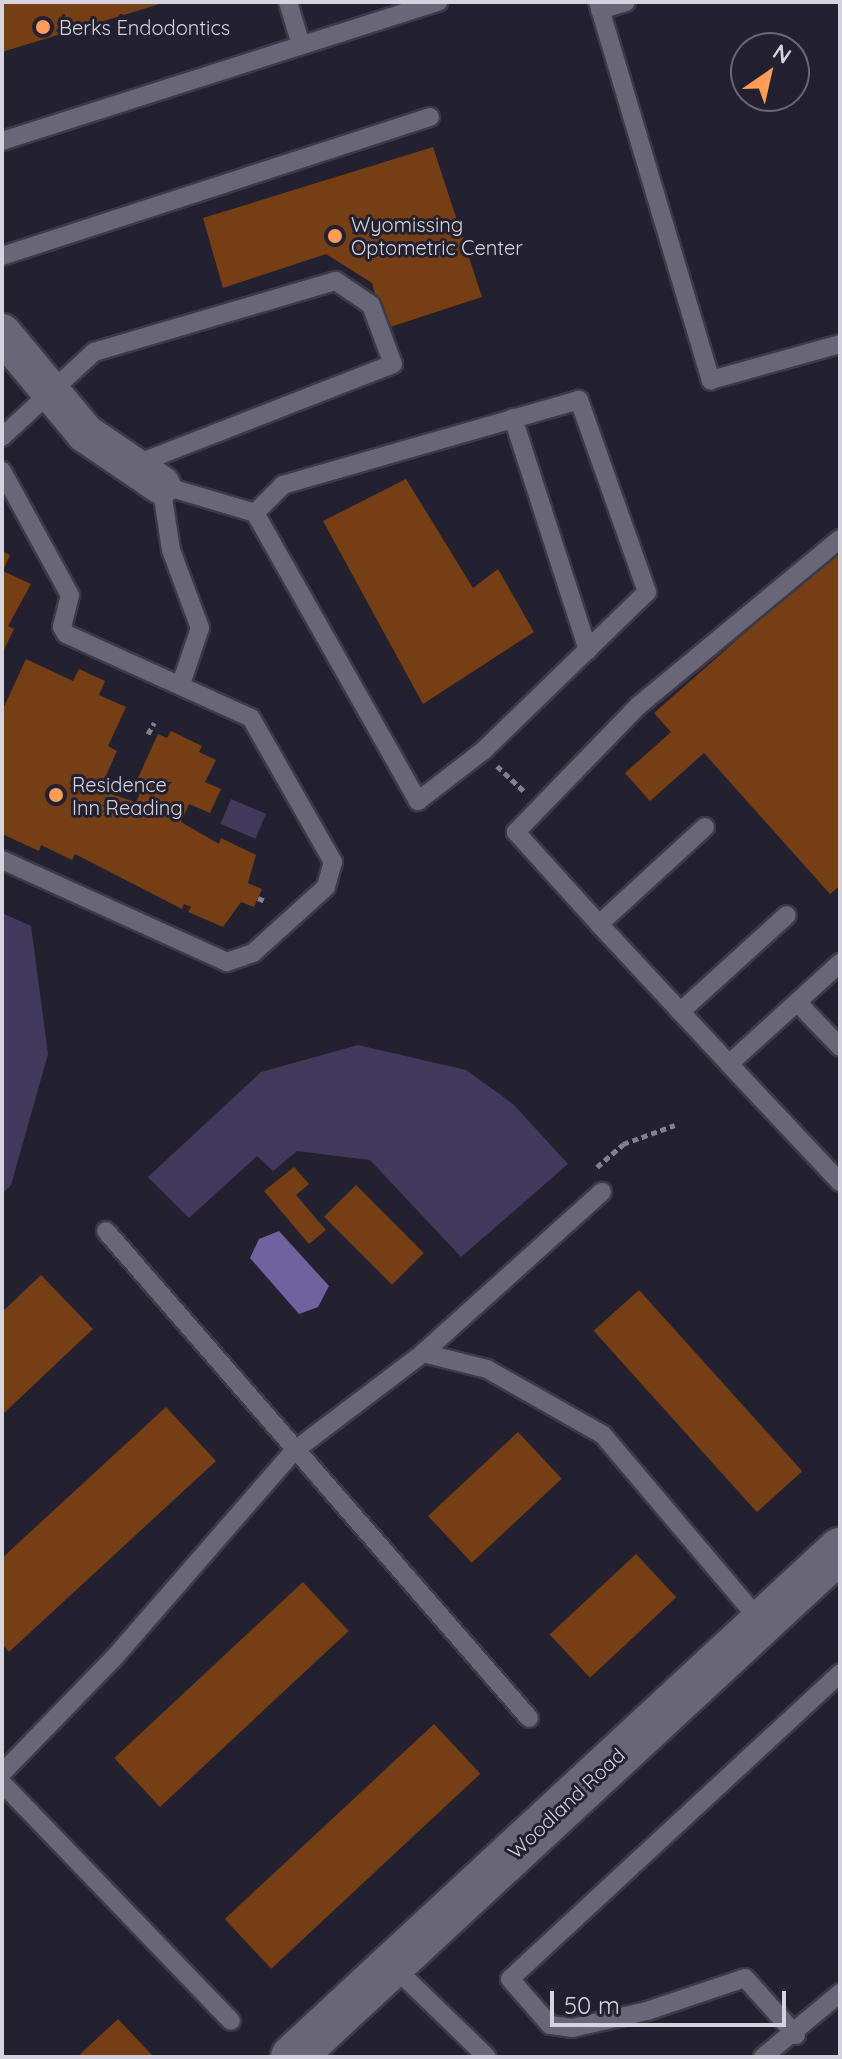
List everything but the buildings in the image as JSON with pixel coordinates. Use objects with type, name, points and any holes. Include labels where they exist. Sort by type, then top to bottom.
[{"type":"main road","name":"Woodland Road","points":[[293,2057],[840,1550]]},
{"type":"street","points":[[2,333],[49,394],[86,434],[145,476]]},
{"type":"lane","points":[[288,2],[301,45]]},
{"type":"lane","points":[[2,141],[438,2]]},
{"type":"lane","points":[[626,2],[599,6],[711,380],[840,344]]},
{"type":"lane","points":[[2,256],[430,117]]},
{"type":"lane","points":[[2,437],[94,352],[336,281],[371,305],[393,364],[145,476]]},
{"type":"lane","points":[[145,476],[255,513],[418,801],[483,751],[647,592],[579,400],[283,485],[255,513]]},
{"type":"lane","points":[[513,418],[588,650]]},
{"type":"lane","points":[[2,471],[70,595],[62,627],[66,634],[251,718],[329,850],[332,874],[326,887],[253,953],[227,962],[2,860]]},
{"type":"lane","points":[[145,476],[200,628],[181,684]]},
{"type":"lane","points":[[840,539],[638,706],[516,832],[840,1182]]},
{"type":"lane","points":[[599,924],[705,827]]},
{"type":"lane","points":[[680,1012],[787,915]]},
{"type":"lane","points":[[729,1064],[840,963]]},
{"type":"lane","points":[[797,1002],[840,1047]]},
{"type":"lane","points":[[2,1773],[113,1659],[294,1451],[423,1353],[602,1192]]},
{"type":"lane","points":[[106,1231],[529,1718]]},
{"type":"lane","points":[[423,1353],[487,1369],[603,1435],[762,1623]]},
{"type":"lane","points":[[796,2035],[745,1978],[647,2011],[572,2028],[550,2025],[510,1979],[840,1673]]},
{"type":"lane","points":[[2,1783],[231,2021]]},
{"type":"lane","points":[[392,1965],[487,2057]]},
{"type":"lane","points":[[763,2057],[796,2035],[840,1993]]},
{"type":"path","points":[[148,734],[154,723]]},
{"type":"path","points":[[483,751],[540,807]]},
{"type":"path","points":[[606,1158],[623,1144],[675,1125]]},
{"type":"shaded area","points":[[231,799],[266,814],[255,839],[220,824]]},
{"type":"shaded area","points":[[2,913],[31,926],[48,1054],[11,1185],[2,1194]]},
{"type":"shaded area","points":[[358,1045],[466,1070],[513,1104],[568,1164],[461,1257],[370,1160],[297,1151],[273,1171],[257,1156],[189,1218],[148,1177],[261,1072]]},
{"type":"shaded area","points":[[279,1231],[329,1286],[318,1307],[299,1314],[250,1258],[259,1239]]},
{"type":"place","name":"Berks Endodontics","points":[[43,27]]},
{"type":"place","name":"Wyomissing Optometric Center","points":[[335,236]]},
{"type":"place","name":"Residence Inn Reading","points":[[56,795]]}]
